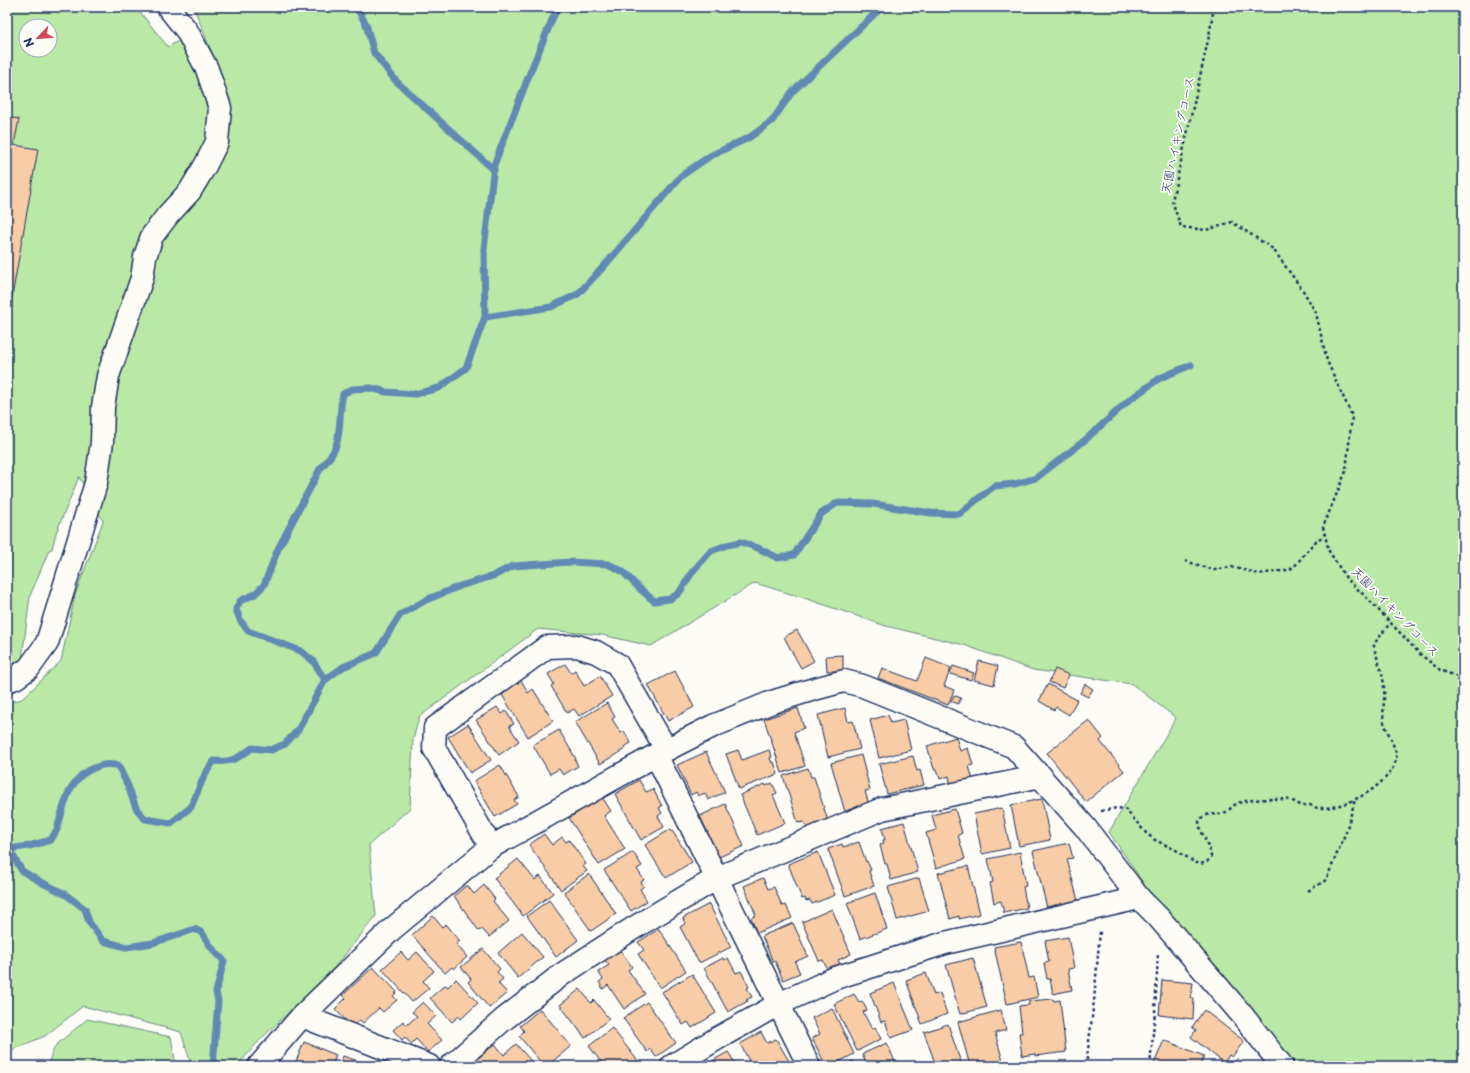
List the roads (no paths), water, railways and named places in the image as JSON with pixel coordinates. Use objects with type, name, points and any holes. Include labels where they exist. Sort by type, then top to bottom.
[{"type":"street","points":[[7,681],[29,668],[47,643],[96,484],[102,442],[103,407],[108,376],[142,278],[145,257],[152,236],[168,215],[190,191],[217,142],[220,108],[207,70],[187,31],[168,7]]},
{"type":"street","points":[[491,847],[434,748],[435,728],[547,647],[577,646],[596,652],[617,664],[661,752],[717,878],[809,1066]]},
{"type":"street","points":[[259,1066],[302,1016],[391,930],[491,847],[661,752],[713,726],[772,702],[844,681],[863,686],[1014,747],[1085,827],[1140,898],[1243,1016],[1282,1066]]},
{"type":"street","points":[[451,1066],[503,1020],[561,975],[632,929],[717,878],[882,809],[1041,776]]},
{"type":"street","points":[[672,1066],[779,1004],[835,978],[945,942],[1140,898]]},
{"type":"street","points":[[302,1016],[430,1066]]},
{"type":"waterway","points":[[356,7],[366,24],[374,53],[396,81],[494,170]]},
{"type":"waterway","points":[[325,680],[313,661],[301,651],[248,631],[240,620],[236,609],[240,601],[255,594],[264,585],[278,549],[320,469],[328,460],[336,446],[343,394],[352,389],[371,388],[386,392],[415,394],[439,388],[466,368],[485,317],[484,249],[494,165],[533,65],[554,15],[559,7]]},
{"type":"waterway","points":[[485,317],[551,307],[578,294],[606,264],[681,176],[710,156],[750,137],[772,121],[792,92],[882,7]]},
{"type":"waterway","points":[[7,848],[29,846],[51,840],[57,830],[69,792],[78,778],[85,772],[94,768],[111,764],[118,765],[136,808],[145,819],[171,823],[191,807],[205,774],[214,761],[234,759],[243,755],[252,748],[271,750],[285,744],[298,730],[325,680],[343,667],[376,653],[400,615],[426,600],[460,586],[493,576],[513,566],[570,562],[608,564],[622,571],[654,601],[670,599],[679,593],[693,571],[711,551],[727,545],[741,542],[758,548],[778,558],[794,555],[821,514],[837,503],[873,504],[931,513],[959,514],[994,486],[1015,484],[1036,478],[1084,441],[1128,401],[1160,378],[1191,365]]},
{"type":"waterway","points":[[9,849],[22,871],[65,894],[85,909],[89,922],[103,941],[126,947],[153,943],[195,929],[202,933],[211,947],[224,961],[216,992],[218,1001],[213,1066]]}]
